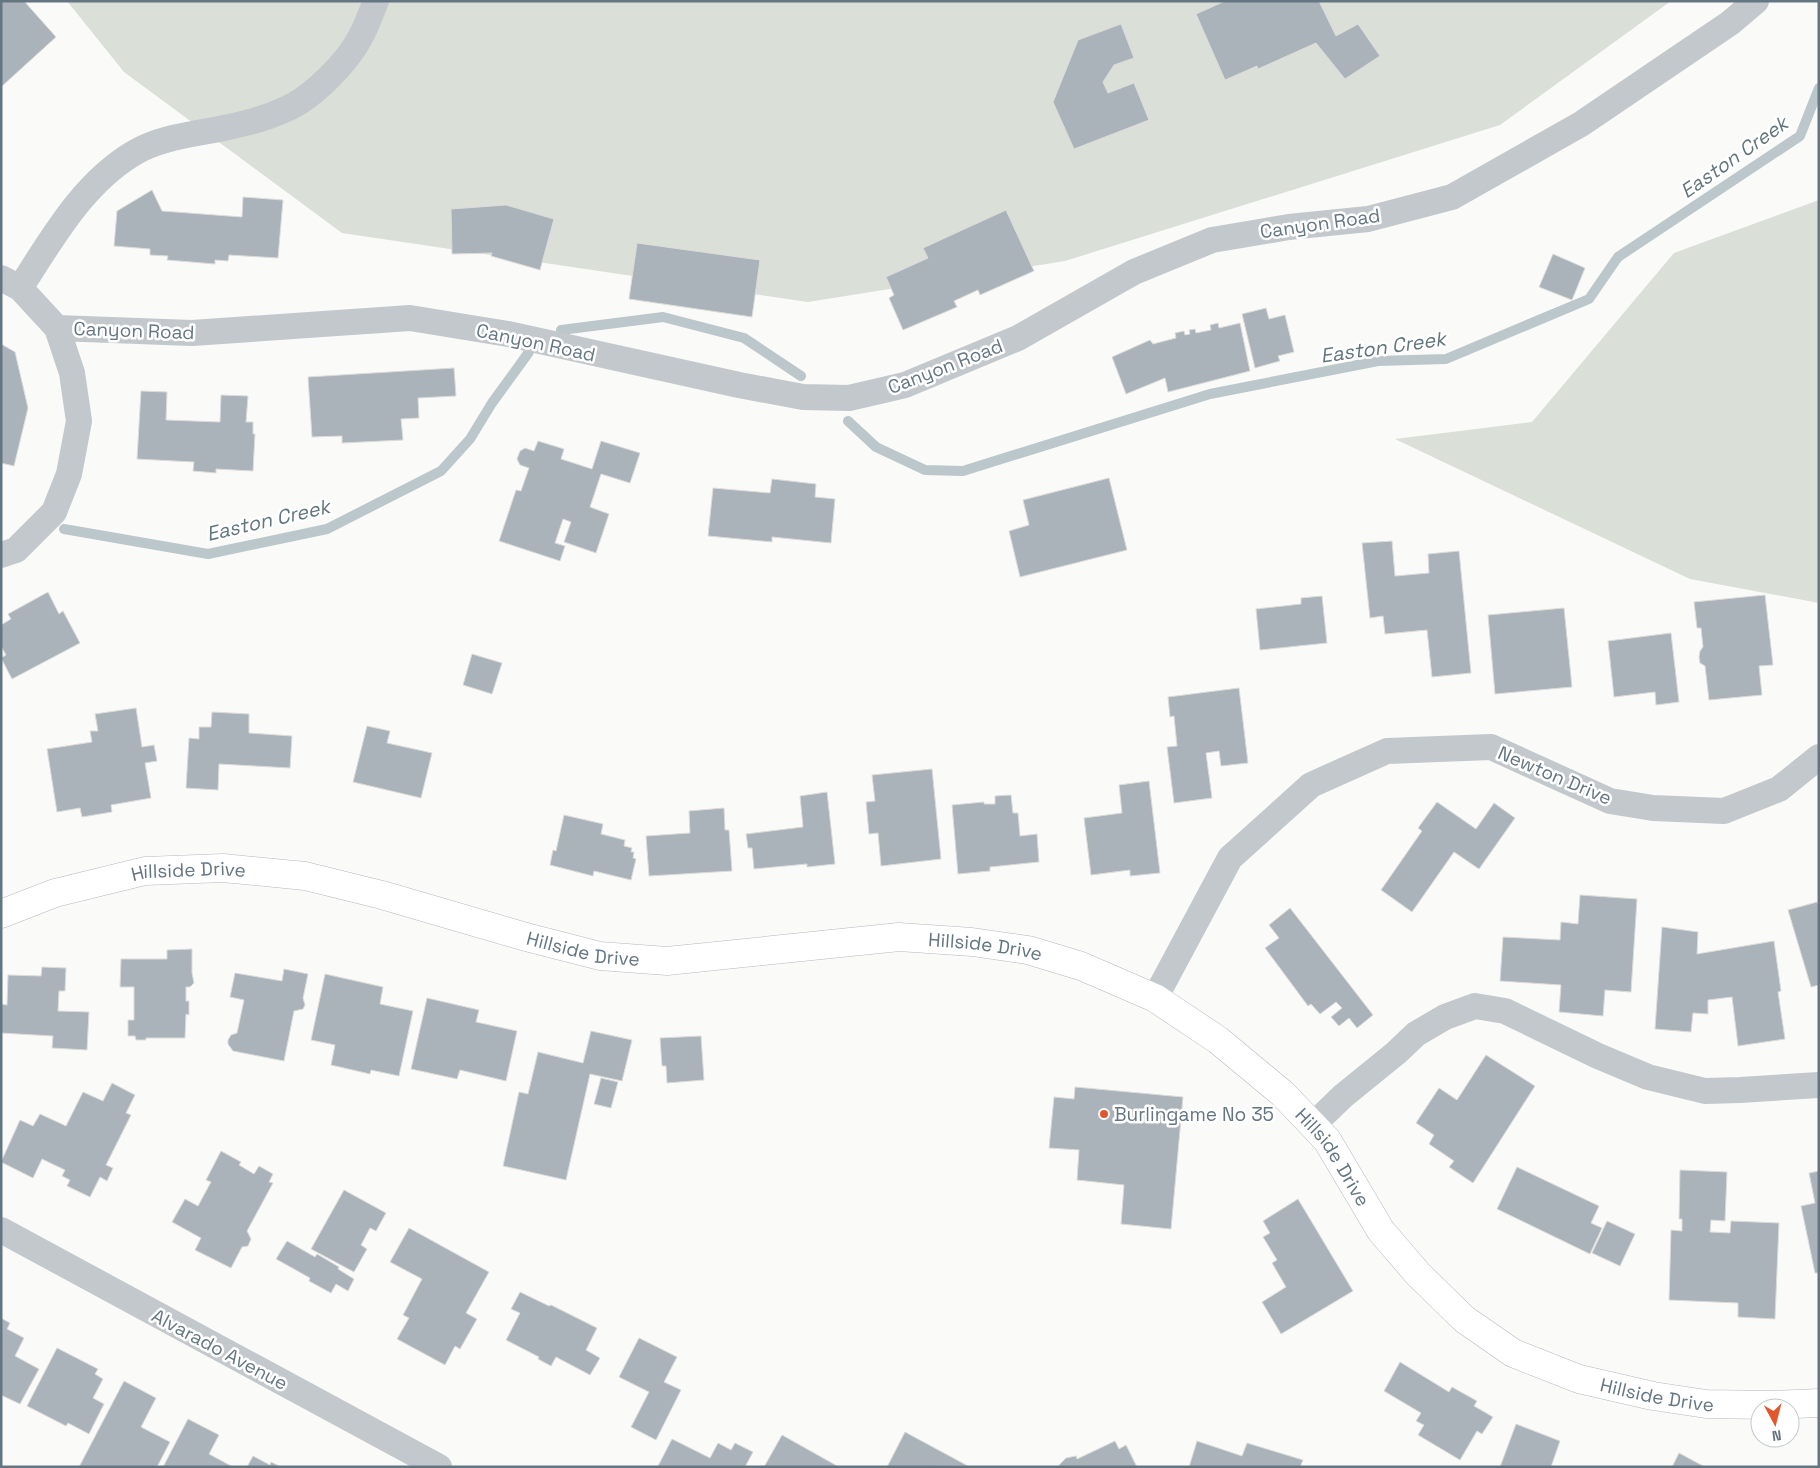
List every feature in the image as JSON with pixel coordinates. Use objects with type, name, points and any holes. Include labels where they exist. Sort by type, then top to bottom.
[{"type":"main road","name":"Hillside Drive","points":[[1,914],[55,893],[145,871],[223,868],[305,876],[382,895],[526,937],[600,956],[667,961],[899,937],[972,942],[1028,950],[1081,966],[1155,998],[1218,1040],[1283,1094],[1327,1140],[1381,1231],[1418,1274],[1464,1319],[1513,1353],[1579,1379],[1653,1396],[1706,1404],[1769,1405],[1819,1403]]},
{"type":"street","points":[[1,555],[16,550],[54,512],[69,474],[78,421],[72,373],[57,328],[10,283],[72,208],[109,171],[134,153],[163,141],[251,122],[288,109],[320,87],[342,63],[361,37],[376,1]]},
{"type":"street","name":"Canyon Road","points":[[57,328],[192,333],[410,318],[508,334],[802,397],[849,398],[905,384],[1018,338],[1134,272],[1212,240],[1289,227],[1368,219],[1452,197],[1581,124],[1730,23],[1756,1]]},
{"type":"street","name":"Newton Drive","points":[[1155,998],[1230,858],[1312,785],[1387,752],[1491,747],[1610,801],[1652,808],[1724,811],[1779,789],[1819,757]]},
{"type":"street","points":[[1312,1125],[1342,1096],[1396,1053],[1416,1034],[1444,1017],[1474,1006],[1505,1010],[1598,1056],[1648,1077],[1705,1091],[1819,1085]]},
{"type":"street","name":"Alvarado Avenue","points":[[1,1230],[439,1467]]},
{"type":"shaded area","points":[[67,1],[1671,1],[1500,125],[1065,261],[808,302],[342,233],[124,72]]},
{"type":"shaded area","points":[[1819,200],[1819,603],[1690,579],[1395,439],[1532,422],[1674,253]]},
{"type":"building","points":[[1,1],[24,1],[56,37],[1,87]]},
{"type":"building","points":[[1225,1],[1319,1],[1336,36],[1358,24],[1380,56],[1345,79],[1316,43],[1258,69],[1257,66],[1225,80],[1196,14]]},
{"type":"building","points":[[1121,24],[1134,58],[1114,65],[1103,82],[1108,93],[1134,83],[1149,120],[1074,149],[1053,102],[1078,40]]},
{"type":"building","points":[[152,190],[162,211],[242,217],[243,197],[283,200],[278,258],[229,255],[228,261],[215,260],[215,264],[167,260],[168,256],[150,255],[150,249],[114,246],[117,211]]},
{"type":"building","points":[[506,205],[554,219],[540,270],[491,256],[492,253],[452,254],[451,209]]},
{"type":"building","points":[[1006,210],[1034,271],[980,295],[978,290],[954,301],[957,307],[903,330],[889,298],[894,295],[886,277],[928,258],[923,248]]},
{"type":"building","points":[[637,243],[760,260],[752,317],[629,299]]},
{"type":"building","points":[[1553,254],[1585,268],[1572,300],[1539,287]]},
{"type":"building","points":[[1266,308],[1269,319],[1285,315],[1294,352],[1278,356],[1280,361],[1255,368],[1242,314]]},
{"type":"building","points":[[1218,323],[1219,328],[1240,323],[1250,371],[1168,392],[1165,378],[1126,394],[1112,357],[1150,340],[1153,344],[1176,338],[1175,333],[1184,331],[1185,335],[1190,334],[1189,330],[1195,329],[1196,333],[1211,330],[1210,325]]},
{"type":"building","points":[[1,344],[15,352],[28,408],[14,466],[1,463]]},
{"type":"building","points":[[454,368],[456,396],[418,398],[419,418],[401,419],[403,440],[342,443],[342,436],[312,437],[308,377]]},
{"type":"building","points":[[141,391],[167,392],[166,420],[220,422],[221,395],[248,396],[246,422],[253,422],[253,434],[255,434],[253,471],[216,469],[216,473],[193,471],[194,462],[137,459]]},
{"type":"building","points":[[538,441],[564,449],[561,459],[592,469],[601,441],[640,453],[630,483],[601,474],[590,507],[609,514],[596,553],[564,542],[571,522],[563,519],[555,543],[565,546],[560,561],[499,541],[516,490],[521,491],[529,468],[520,465],[517,459],[520,451],[525,448],[534,451]]},
{"type":"building","points":[[1109,478],[1127,550],[1020,577],[1009,531],[1029,525],[1023,500]]},
{"type":"building","points":[[772,479],[816,484],[815,497],[835,499],[831,543],[772,537],[772,542],[708,536],[713,488],[770,493]]},
{"type":"building","points":[[1392,541],[1395,576],[1429,573],[1428,554],[1459,551],[1471,673],[1432,677],[1427,630],[1385,634],[1383,616],[1370,618],[1362,543]]},
{"type":"building","points":[[48,592],[59,614],[63,611],[80,643],[12,679],[1,658],[6,655],[1,646],[1,625],[11,619],[8,614]]},
{"type":"building","points":[[1765,595],[1773,665],[1759,666],[1762,695],[1709,700],[1705,666],[1700,663],[1699,657],[1703,647],[1701,628],[1697,628],[1694,602]]},
{"type":"building","points":[[1322,596],[1327,643],[1260,650],[1256,609],[1301,604],[1301,598]]},
{"type":"building","points":[[1564,608],[1572,687],[1495,694],[1488,615]]},
{"type":"building","points":[[1671,633],[1679,702],[1656,705],[1655,692],[1614,697],[1608,641]]},
{"type":"building","points":[[472,654],[502,663],[492,694],[463,685]]},
{"type":"building","points":[[1239,688],[1248,763],[1221,766],[1219,751],[1206,753],[1212,798],[1174,803],[1167,747],[1177,746],[1174,716],[1170,717],[1168,697]]},
{"type":"building","points":[[136,708],[142,747],[154,745],[157,761],[145,763],[151,798],[111,805],[112,812],[82,817],[80,808],[57,812],[47,749],[92,742],[90,731],[98,731],[95,714]]},
{"type":"building","points":[[212,712],[249,714],[249,733],[292,736],[290,768],[219,764],[218,790],[186,788],[189,738],[199,739],[199,727],[211,727]]},
{"type":"building","points":[[367,726],[390,731],[387,743],[432,753],[421,798],[353,782]]},
{"type":"building","points":[[932,769],[941,859],[881,866],[878,833],[869,834],[866,802],[875,801],[872,775]]},
{"type":"building","points":[[1149,781],[1160,873],[1130,876],[1130,870],[1091,875],[1084,818],[1122,813],[1119,785]]},
{"type":"building","points":[[827,792],[835,864],[807,867],[807,864],[754,869],[752,848],[748,848],[746,834],[803,827],[800,796]]},
{"type":"building","points":[[1011,795],[1013,813],[1018,813],[1020,836],[1037,834],[1039,862],[990,867],[990,871],[958,874],[952,805],[984,802],[984,804],[995,804],[995,796]]},
{"type":"building","points":[[1437,802],[1476,829],[1494,803],[1515,818],[1479,869],[1454,852],[1412,912],[1381,890],[1422,831],[1418,828]]},
{"type":"building","points":[[724,808],[725,830],[729,830],[732,871],[649,876],[646,836],[690,833],[689,811]]},
{"type":"building","points":[[564,815],[603,824],[601,834],[625,840],[624,846],[632,848],[631,852],[634,852],[633,858],[636,859],[631,880],[594,871],[593,876],[550,865],[553,850],[556,851]]},
{"type":"building","points":[[1580,895],[1637,899],[1631,992],[1605,990],[1603,1016],[1559,1012],[1561,985],[1500,981],[1503,937],[1560,940],[1561,922],[1578,924]]},
{"type":"building","points":[[1817,902],[1819,907],[1819,985],[1811,987],[1788,910]]},
{"type":"building","points":[[1290,908],[1373,1015],[1357,1028],[1349,1018],[1339,1026],[1331,1017],[1342,1008],[1336,1002],[1320,1014],[1311,1004],[1308,1006],[1265,948],[1279,938],[1269,925]]},
{"type":"building","points":[[1662,927],[1698,932],[1697,954],[1774,941],[1781,991],[1778,992],[1785,1039],[1738,1046],[1732,997],[1708,1000],[1708,1014],[1693,1013],[1691,1032],[1655,1029]]},
{"type":"building","points":[[192,949],[194,983],[190,987],[186,987],[189,1015],[186,1014],[185,1038],[146,1038],[146,1040],[136,1040],[135,1036],[128,1036],[128,1020],[134,1020],[134,987],[120,987],[121,959],[167,959],[167,950]]},
{"type":"building","points":[[42,967],[66,968],[65,991],[59,991],[58,1011],[89,1012],[87,1050],[52,1048],[53,1036],[1,1033],[1,1004],[7,1005],[8,975],[41,976]]},
{"type":"building","points":[[284,969],[308,974],[303,998],[305,1005],[303,1009],[294,1011],[284,1061],[233,1051],[228,1044],[228,1040],[231,1035],[237,1033],[244,1000],[230,997],[235,973],[282,981]]},
{"type":"building","points":[[325,974],[383,987],[380,1004],[413,1011],[399,1076],[371,1070],[370,1074],[331,1065],[335,1045],[311,1040]]},
{"type":"building","points":[[427,998],[479,1010],[476,1022],[517,1031],[506,1081],[460,1070],[457,1079],[411,1069]]},
{"type":"building","points":[[591,1031],[632,1040],[622,1081],[590,1074],[566,1180],[503,1166],[519,1092],[528,1094],[538,1052],[583,1063]]},
{"type":"building","points":[[701,1036],[704,1080],[667,1083],[666,1066],[662,1066],[660,1038]]},
{"type":"building","points":[[1486,1055],[1535,1086],[1473,1183],[1449,1167],[1454,1161],[1429,1144],[1434,1135],[1416,1123],[1439,1088],[1457,1100]]},
{"type":"building","points":[[601,1078],[618,1082],[611,1108],[594,1104]]},
{"type":"building","points":[[112,1083],[135,1095],[126,1113],[131,1115],[106,1165],[113,1168],[107,1181],[100,1177],[90,1197],[67,1186],[70,1180],[62,1176],[65,1170],[42,1159],[33,1178],[1,1162],[20,1120],[33,1126],[40,1114],[66,1126],[83,1092],[103,1101]]},
{"type":"building","points":[[1075,1087],[1183,1097],[1171,1229],[1121,1224],[1124,1185],[1077,1180],[1079,1150],[1049,1148],[1054,1097],[1074,1099]]},
{"type":"building","points":[[221,1151],[241,1162],[239,1165],[254,1174],[259,1166],[273,1174],[269,1182],[273,1183],[247,1231],[251,1239],[248,1246],[242,1247],[231,1268],[195,1250],[201,1238],[172,1222],[185,1199],[198,1206],[211,1182],[206,1180]]},
{"type":"building","points":[[1517,1167],[1599,1206],[1591,1223],[1602,1228],[1590,1254],[1497,1209]]},
{"type":"building","points":[[1680,1170],[1727,1172],[1725,1221],[1711,1220],[1710,1232],[1730,1233],[1731,1221],[1779,1223],[1775,1319],[1738,1317],[1738,1303],[1669,1300],[1671,1230],[1682,1231],[1682,1219],[1679,1219]]},
{"type":"building","points":[[1819,1171],[1819,1273],[1815,1273],[1801,1206],[1815,1203],[1809,1173]]},
{"type":"building","points":[[344,1190],[386,1213],[376,1231],[370,1228],[361,1245],[367,1249],[354,1272],[311,1249]]},
{"type":"building","points":[[1298,1199],[1353,1291],[1281,1334],[1262,1302],[1286,1287],[1272,1263],[1277,1260],[1263,1237],[1270,1233],[1263,1221]]},
{"type":"building","points":[[1607,1221],[1635,1234],[1620,1266],[1592,1253]]},
{"type":"building","points":[[409,1228],[489,1272],[466,1313],[477,1319],[460,1349],[455,1346],[445,1365],[397,1339],[409,1318],[403,1315],[422,1279],[390,1262]]},
{"type":"building","points":[[287,1241],[315,1257],[317,1254],[339,1267],[338,1269],[354,1279],[348,1291],[336,1284],[331,1293],[309,1281],[310,1278],[276,1259]]},
{"type":"building","points":[[520,1292],[597,1328],[586,1350],[600,1358],[590,1375],[556,1357],[551,1366],[538,1359],[539,1357],[506,1340],[520,1313],[511,1309]]},
{"type":"building","points":[[1,1318],[10,1323],[7,1329],[24,1338],[15,1356],[39,1369],[20,1404],[1,1395]]},
{"type":"building","points":[[639,1338],[677,1357],[664,1382],[681,1390],[656,1440],[631,1427],[649,1392],[619,1377]]},
{"type":"building","points":[[57,1348],[98,1369],[95,1374],[103,1379],[93,1398],[104,1404],[89,1434],[68,1423],[66,1426],[27,1406]]},
{"type":"building","points":[[1400,1362],[1449,1392],[1452,1387],[1477,1401],[1474,1406],[1493,1417],[1482,1434],[1477,1431],[1460,1460],[1418,1435],[1424,1425],[1416,1421],[1421,1413],[1384,1391]]},
{"type":"building","points":[[124,1381],[156,1398],[141,1427],[170,1442],[157,1467],[79,1467]]},
{"type":"building","points":[[188,1419],[219,1435],[209,1454],[233,1467],[163,1467]]},
{"type":"building","points":[[1516,1424],[1560,1441],[1551,1467],[1500,1467]]},
{"type":"building","points":[[905,1432],[968,1466],[887,1467]]},
{"type":"building","points":[[782,1435],[839,1467],[764,1467]]},
{"type":"building","points":[[672,1439],[710,1458],[718,1443],[731,1450],[735,1443],[753,1452],[745,1467],[660,1467],[658,1466]]},
{"type":"building","points":[[1115,1441],[1119,1449],[1126,1445],[1137,1467],[1060,1467],[1059,1465],[1066,1458],[1076,1456],[1077,1459]]},
{"type":"building","points":[[1197,1441],[1242,1456],[1247,1443],[1303,1460],[1300,1467],[1189,1467]]},
{"type":"building","points":[[1679,1453],[1705,1467],[1672,1467]]},
{"type":"building","points":[[253,1456],[270,1465],[271,1462],[281,1467],[247,1467]]},
{"type":"waterway","name":"Easton Creek","points":[[848,421],[876,447],[925,470],[963,471],[1210,394],[1378,361],[1446,359],[1589,299],[1618,257],[1800,136],[1819,88]]},
{"type":"waterway","name":"Easton Creek","points":[[561,330],[663,317],[744,338],[801,376]]},
{"type":"waterway","name":"Easton Creek","points":[[64,529],[208,554],[327,529],[441,471],[470,439],[492,403],[529,352]]},
{"type":"place","name":"Burlingame No 35","points":[[1104,1114]]}]
